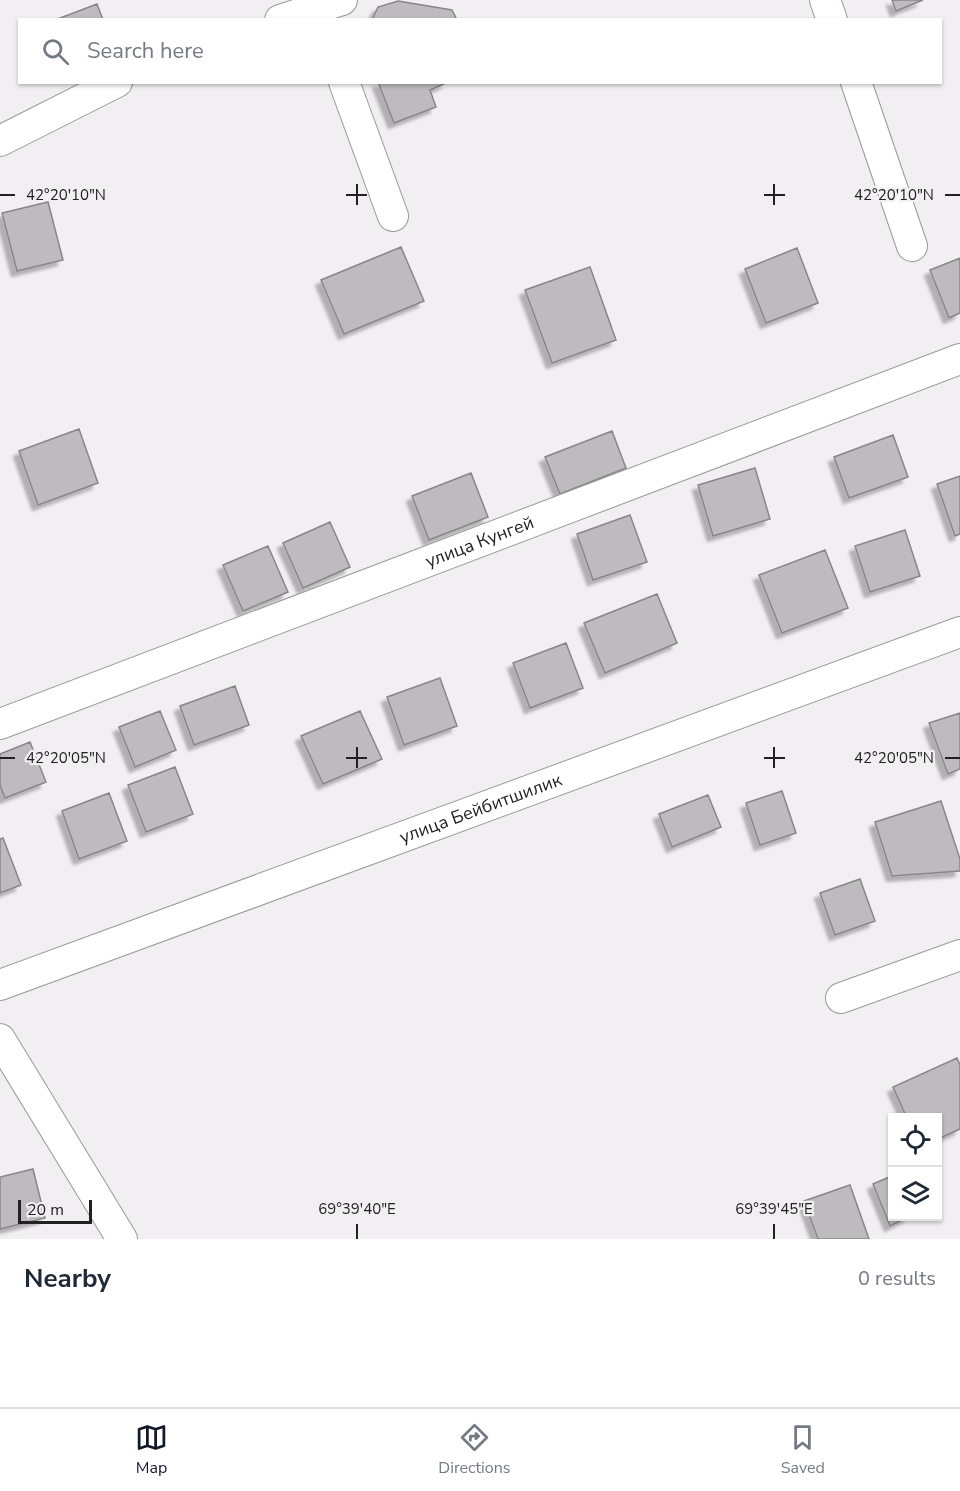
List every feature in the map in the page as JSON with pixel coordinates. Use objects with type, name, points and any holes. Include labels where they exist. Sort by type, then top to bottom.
[{"type":"street","points":[[825,0],[831,18]]},
{"type":"street","points":[[287,18],[323,7]]},
{"type":"street","points":[[0,141],[113,84]]},
{"type":"street","points":[[345,84],[393,216]]},
{"type":"street","points":[[857,84],[912,246]]},
{"type":"street","name":"улица Кунгей","points":[[0,724],[960,359]]},
{"type":"street","name":"улица Бейбитшилик","points":[[0,985],[960,632]]},
{"type":"street","points":[[841,998],[960,955]]},
{"type":"street","points":[[0,1039],[122,1239]]},
{"type":"building","points":[[892,0],[923,0],[896,11]]},
{"type":"building","points":[[398,1],[452,10],[456,18],[373,18],[378,7]]},
{"type":"building","points":[[97,4],[102,18],[60,18]]},
{"type":"building","points":[[379,84],[444,84],[430,90],[436,107],[394,123]]},
{"type":"building","points":[[48,202],[63,260],[17,271],[2,213]]},
{"type":"building","points":[[401,247],[424,301],[344,334],[321,280]]},
{"type":"building","points":[[797,248],[818,303],[766,323],[745,269]]},
{"type":"building","points":[[960,258],[960,313],[949,318],[930,270]]},
{"type":"building","points":[[590,267],[616,340],[552,363],[525,290]]},
{"type":"building","points":[[79,429],[98,483],[38,505],[19,451]]},
{"type":"building","points":[[612,431],[626,468],[560,494],[545,457]]},
{"type":"building","points":[[893,435],[908,477],[849,498],[834,457]]},
{"type":"building","points":[[755,468],[770,519],[713,536],[698,485]]},
{"type":"building","points":[[471,473],[488,517],[429,540],[412,496]]},
{"type":"building","points":[[960,476],[960,534],[955,536],[937,484]]},
{"type":"building","points":[[630,515],[647,562],[593,580],[577,534]]},
{"type":"building","points":[[330,522],[350,567],[303,588],[283,543]]},
{"type":"building","points":[[905,530],[920,576],[870,592],[855,546]]},
{"type":"building","points":[[268,546],[288,592],[243,611],[223,565]]},
{"type":"building","points":[[825,550],[848,608],[782,633],[759,575]]},
{"type":"building","points":[[657,594],[677,643],[605,673],[584,623]]},
{"type":"building","points":[[566,643],[583,688],[530,708],[513,663]]},
{"type":"building","points":[[440,678],[457,726],[404,745],[387,697]]},
{"type":"building","points":[[235,686],[249,725],[194,745],[180,706]]},
{"type":"building","points":[[160,711],[176,750],[135,767],[119,727]]},
{"type":"building","points":[[360,711],[382,759],[323,784],[301,736]]},
{"type":"building","points":[[960,713],[960,769],[948,774],[929,723]]},
{"type":"building","points":[[30,742],[46,782],[5,798],[0,785],[0,754]]},
{"type":"building","points":[[175,767],[193,814],[146,832],[128,785]]},
{"type":"building","points":[[782,791],[796,833],[760,845],[746,803]]},
{"type":"building","points":[[109,793],[127,841],[79,859],[62,811]]},
{"type":"building","points":[[708,795],[721,827],[672,847],[659,814]]},
{"type":"building","points":[[941,801],[960,859],[960,871],[892,876],[875,822]]},
{"type":"building","points":[[3,838],[21,885],[0,893],[0,839]]},
{"type":"building","points":[[860,879],[875,921],[835,935],[820,893]]},
{"type":"building","points":[[957,1058],[960,1065],[960,1129],[942,1137],[942,1113],[905,1113],[893,1087]]},
{"type":"building","points":[[33,1169],[45,1218],[0,1229],[0,1177]]},
{"type":"building","points":[[888,1178],[888,1221],[900,1221],[890,1226],[873,1184]]},
{"type":"building","points":[[850,1185],[869,1239],[818,1239],[804,1201]]}]
